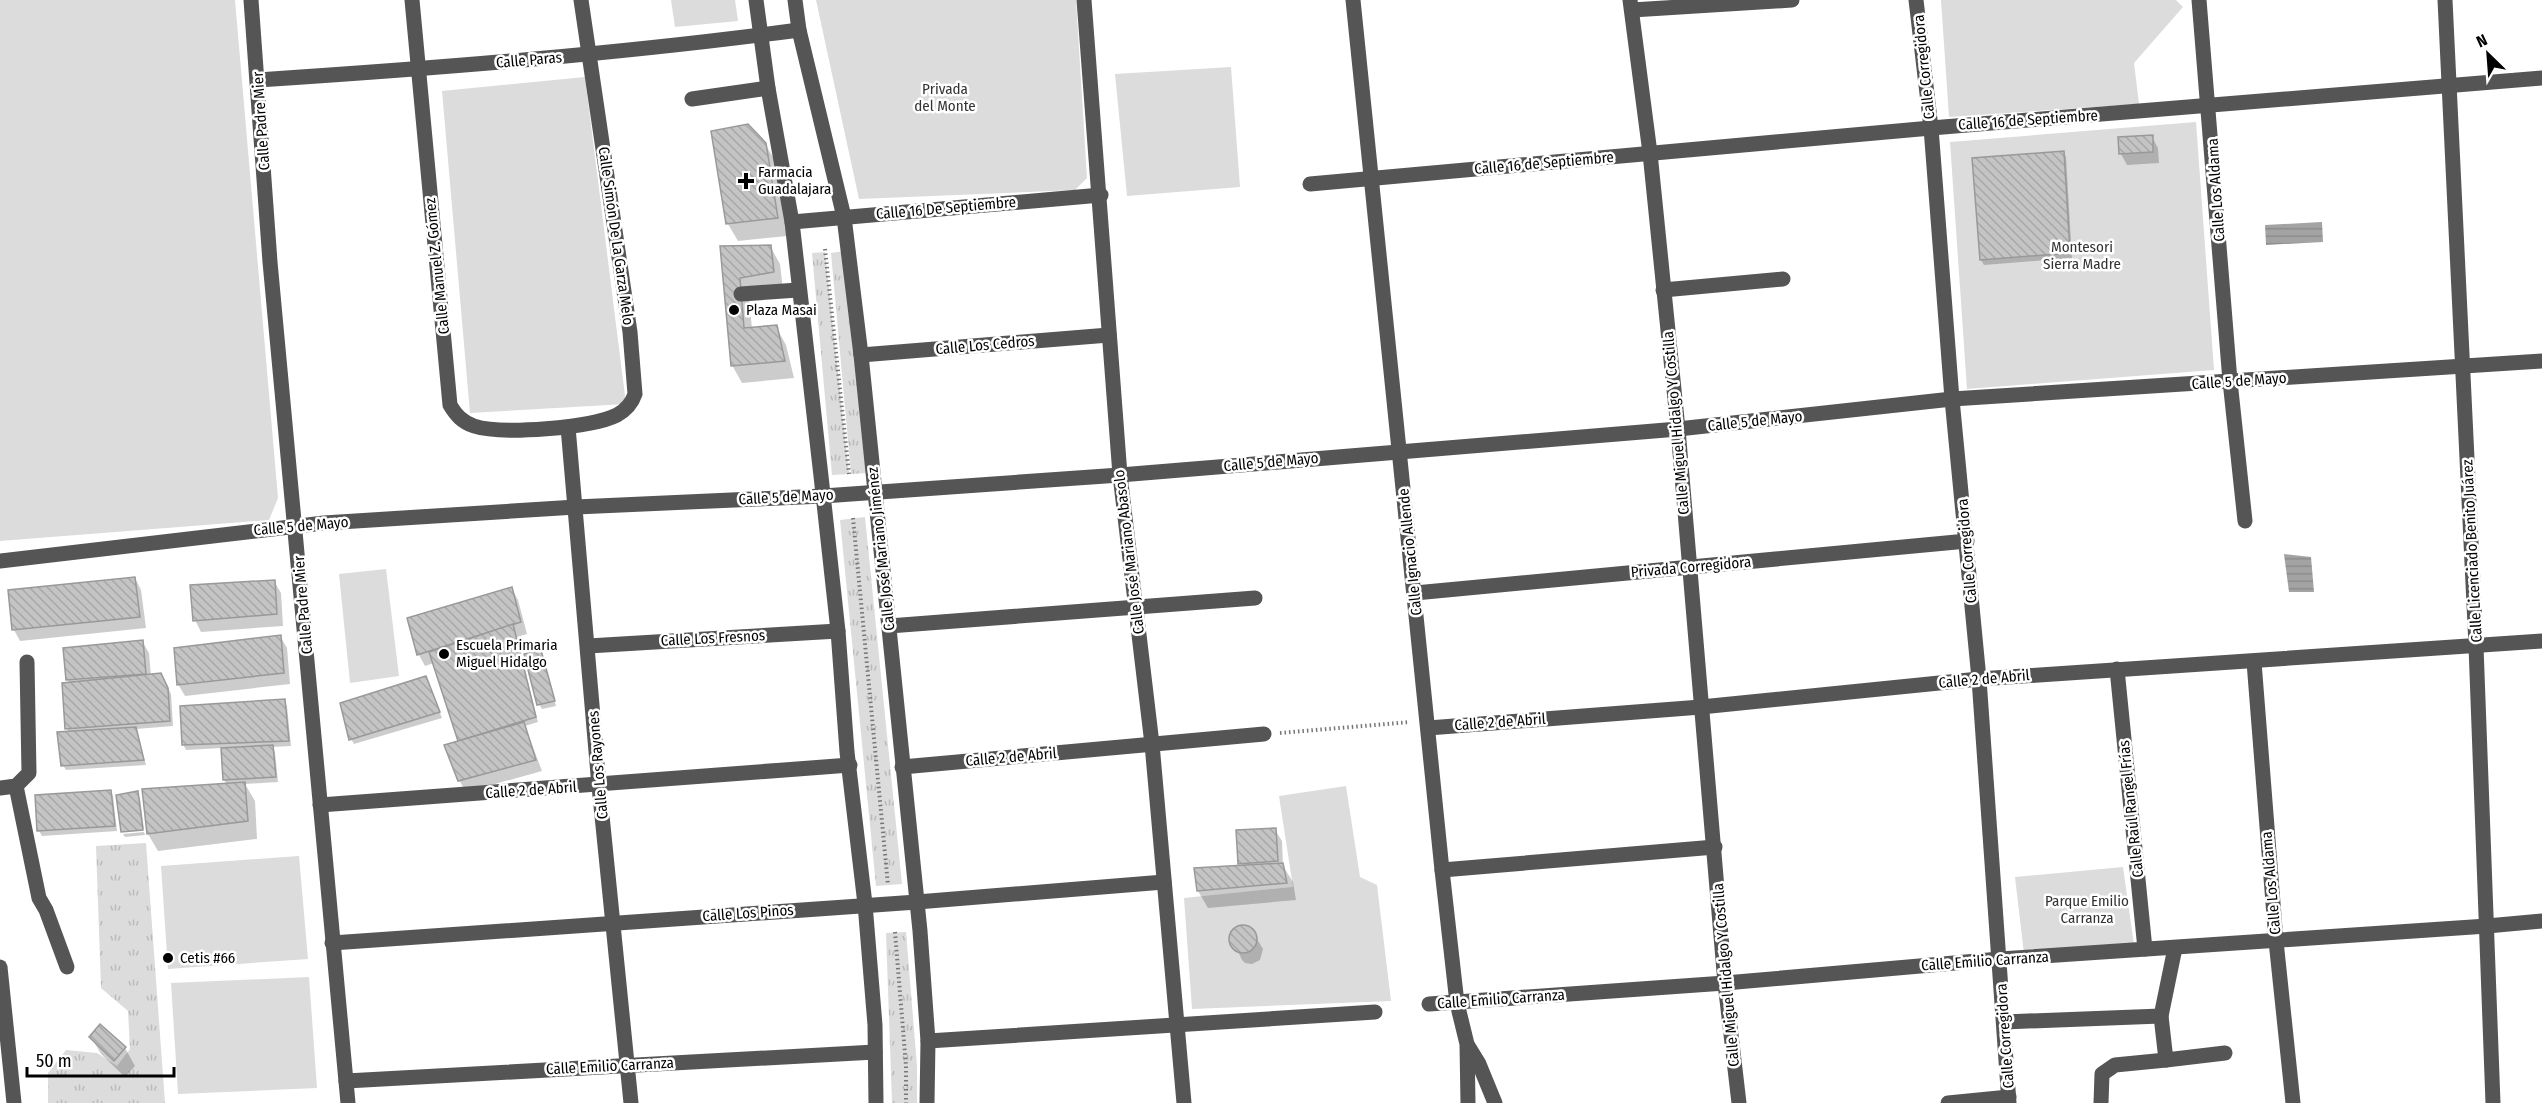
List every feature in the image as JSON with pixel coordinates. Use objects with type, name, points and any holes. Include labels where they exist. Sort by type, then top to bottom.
[{"type":"street","name":"Calle Padre Mier","points":[[251,0],[270,262],[348,1103]]},
{"type":"street","name":"Calle Manuel Z. Gómez","points":[[412,0],[450,405],[460,419],[476,427],[494,429],[568,427]]},
{"type":"street","name":"Calle Simón De La Garza Melo","points":[[568,427],[620,414],[632,403],[635,394],[630,332],[581,0]]},
{"type":"street","points":[[756,0],[759,35],[792,222],[838,631],[847,752],[865,904],[875,1025],[876,1103]]},
{"type":"street","name":"Calle José Mariano Jiménez","points":[[795,0],[799,30],[844,217],[861,355],[916,902],[928,1041],[927,1103]]},
{"type":"street","name":"Calle José Mariano Abasolo","points":[[1084,0],[1101,195],[1120,475],[1152,744],[1184,1103]]},
{"type":"street","name":"Calle Ignacio Allende","points":[[1353,0],[1442,870],[1457,1003],[1467,1044],[1468,1103]]},
{"type":"street","points":[[1631,5],[1792,0]]},
{"type":"street","name":"Calle Corregidora","points":[[1917,0],[1931,128],[1952,399],[1967,541],[2009,1100]]},
{"type":"street","name":"Calle Los Aldama","points":[[2199,0],[2210,106],[2230,381],[2245,521]]},
{"type":"street","name":"Calle Licenciado Benito Juárez","points":[[2445,0],[2476,646],[2493,1103]]},
{"type":"street","name":"Calle Miguel Hidalgo Y Costilla","points":[[1631,5],[1650,153],[1678,429],[1725,983],[1738,1103]]},
{"type":"street","name":"Calle Paras","points":[[258,80],[418,70],[589,54],[799,30]]},
{"type":"street","name":"Calle 16 de Septiembre","points":[[1310,184],[1931,128],[2542,78]]},
{"type":"street","points":[[692,99],[768,88]]},
{"type":"street","name":"Calle 16 De Septiembre","points":[[792,222],[1101,195]]},
{"type":"street","points":[[1663,290],[1783,279]]},
{"type":"street","points":[[741,294],[798,290]]},
{"type":"street","name":"Calle Los Cedros","points":[[861,355],[1109,335]]},
{"type":"street","name":"Calle 5 de Mayo","points":[[0,561],[296,525],[576,507],[823,496],[1120,475],[1399,450],[1678,429],[1952,399],[2542,361]]},
{"type":"street","name":"Calle Los Rayones","points":[[568,427],[599,786],[631,1103]]},
{"type":"street","name":"Privada Corregidora","points":[[1415,593],[1967,541]]},
{"type":"street","points":[[889,626],[1255,598]]},
{"type":"street","name":"Calle Los Fresnos","points":[[588,646],[838,631]]},
{"type":"street","name":"Calle 2 de Abril","points":[[1427,724],[1701,707],[1978,679],[2542,641]]},
{"type":"street","points":[[0,788],[16,786],[29,773],[27,662]]},
{"type":"street","name":"Calle Los Aldama","points":[[2254,662],[2276,941],[2293,1103]]},
{"type":"street","name":"Calle Raúl Rangel Frías","points":[[2117,669],[2145,949]]},
{"type":"street","name":"Calle 2 de Abril","points":[[902,767],[1264,734]]},
{"type":"street","name":"Calle 2 de Abril","points":[[320,805],[599,786],[850,765]]},
{"type":"street","points":[[16,786],[39,898],[46,910],[68,967]]},
{"type":"street","points":[[1442,870],[1715,847]]},
{"type":"street","name":"Calle Los Pinos","points":[[332,943],[916,902],[1164,882]]},
{"type":"street","name":"Calle Emilio Carranza","points":[[1429,1004],[1725,983],[2000,959],[2542,921]]},
{"type":"street","points":[[2166,1060],[2161,1016],[2175,948]]},
{"type":"street","points":[[0,967],[1,997],[14,1103]]},
{"type":"street","points":[[928,1041],[1375,1012]]},
{"type":"street","points":[[2004,1022],[2161,1016]]},
{"type":"street","points":[[1467,1044],[1483,1072],[1495,1103]]},
{"type":"street","name":"Calle Emilio Carranza","points":[[346,1080],[875,1052]]},
{"type":"street","points":[[2101,1103],[2102,1074],[2115,1065],[2225,1053]]},
{"type":"street","points":[[1948,1103],[2009,1100]]},
{"type":"path","points":[[825,249],[849,474]]},
{"type":"path","points":[[853,519],[888,885]]},
{"type":"path","points":[[1264,734],[1427,724]]},
{"type":"path","points":[[895,933],[906,1066],[906,1103]]},
{"type":"green space","points":[[0,0],[235,0],[278,498],[269,520],[0,541]]},
{"type":"green space","points":[[671,0],[735,0],[738,21],[675,27]]},
{"type":"green space","name":"Privada del Monte","points":[[816,0],[1076,0],[1087,178],[1075,190],[859,199]]},
{"type":"green space","points":[[1941,0],[2176,0],[2183,7],[2134,63],[2139,104],[1949,117]]},
{"type":"green space","points":[[1231,67],[1240,187],[1127,196],[1115,74]]},
{"type":"green space","points":[[585,77],[626,404],[470,413],[442,91]]},
{"type":"green space","name":"Montesori Sierra Madre","points":[[2196,122],[2214,370],[1967,389],[1950,142]]},
{"type":"green space","points":[[844,251],[868,473],[851,474],[831,253]]},
{"type":"green space","points":[[825,252],[849,474],[832,475],[812,253]]},
{"type":"green space","points":[[865,517],[902,884],[876,886],[840,520]]},
{"type":"green space","points":[[386,569],[399,676],[350,683],[339,574]]},
{"type":"green space","points":[[1346,786],[1360,877],[1377,885],[1391,1001],[1192,1009],[1184,898],[1293,887],[1279,796]]},
{"type":"green space","points":[[146,843],[165,1103],[48,1103],[48,1073],[66,1050],[97,1053],[117,1066],[130,1049],[128,1011],[101,988],[96,846]]},
{"type":"green space","points":[[299,856],[308,959],[168,969],[161,866]]},
{"type":"green space","name":"Parque Emilio Carranza","points":[[2123,867],[2134,945],[2024,954],[2015,877]]},
{"type":"green space","points":[[906,932],[917,1066],[917,1103],[892,1103],[886,933]]},
{"type":"green space","points":[[309,977],[317,1088],[178,1094],[171,983]]},
{"type":"shaded area","points":[[2322,222],[2323,242],[2266,245],[2265,225]]},
{"type":"shaded area","points":[[2284,554],[2311,557],[2314,592],[2289,592]]},
{"type":"building","name":"Farmacia Guadalajara","points":[[748,124],[766,143],[778,218],[726,224],[711,131]]},
{"type":"building","points":[[2153,135],[2153,152],[2119,154],[2118,137]]},
{"type":"building","points":[[2064,151],[2070,253],[1980,260],[1972,158]]},
{"type":"building","name":"Plaza Masai","points":[[771,245],[774,272],[740,278],[744,328],[777,325],[785,361],[731,366],[720,246]]},
{"type":"building","points":[[135,577],[140,617],[12,630],[8,590]]},
{"type":"building","points":[[275,580],[277,614],[193,621],[190,585]]},
{"type":"building","name":"Escuela Primaria Miguel Hidalgo","points":[[512,587],[521,622],[417,655],[407,618]]},
{"type":"building","points":[[513,624],[536,717],[458,741],[429,652]]},
{"type":"building","points":[[281,635],[284,673],[177,685],[174,648]]},
{"type":"building","points":[[143,640],[146,674],[66,680],[63,648]]},
{"type":"building","name":"Escuela Primaria Miguel Hidalgo","points":[[541,650],[555,701],[537,705],[524,654]]},
{"type":"building","points":[[161,673],[168,688],[170,721],[65,729],[62,683]]},
{"type":"building","points":[[426,676],[440,712],[349,740],[340,703]]},
{"type":"building","points":[[285,699],[289,741],[182,745],[180,706]]},
{"type":"building","points":[[524,722],[536,760],[458,781],[444,745]]},
{"type":"building","points":[[136,727],[144,760],[61,766],[57,732]]},
{"type":"building","points":[[273,745],[276,777],[223,780],[221,748]]},
{"type":"building","points":[[245,782],[248,821],[147,834],[142,789]]},
{"type":"building","points":[[111,790],[115,826],[37,831],[35,795]]},
{"type":"building","points":[[138,791],[143,830],[121,832],[116,795]]},
{"type":"building","points":[[1276,828],[1278,861],[1238,864],[1236,830]]},
{"type":"building","points":[[1283,863],[1287,883],[1197,891],[1194,868]]},
{"type":"building","points":[[1243,925],[1253,929],[1257,939],[1253,949],[1243,953],[1233,949],[1229,939],[1233,929]]},
{"type":"building","points":[[100,1024],[126,1047],[114,1061],[89,1037]]},
{"type":"place","name":"Farmacia Guadalajara","points":[[746,181]]},
{"type":"place","name":"Plaza Masai","points":[[734,310]]},
{"type":"place","name":"Escuela Primaria Miguel Hidalgo","points":[[444,654]]},
{"type":"place","name":"Cetis #66","points":[[168,958]]}]
